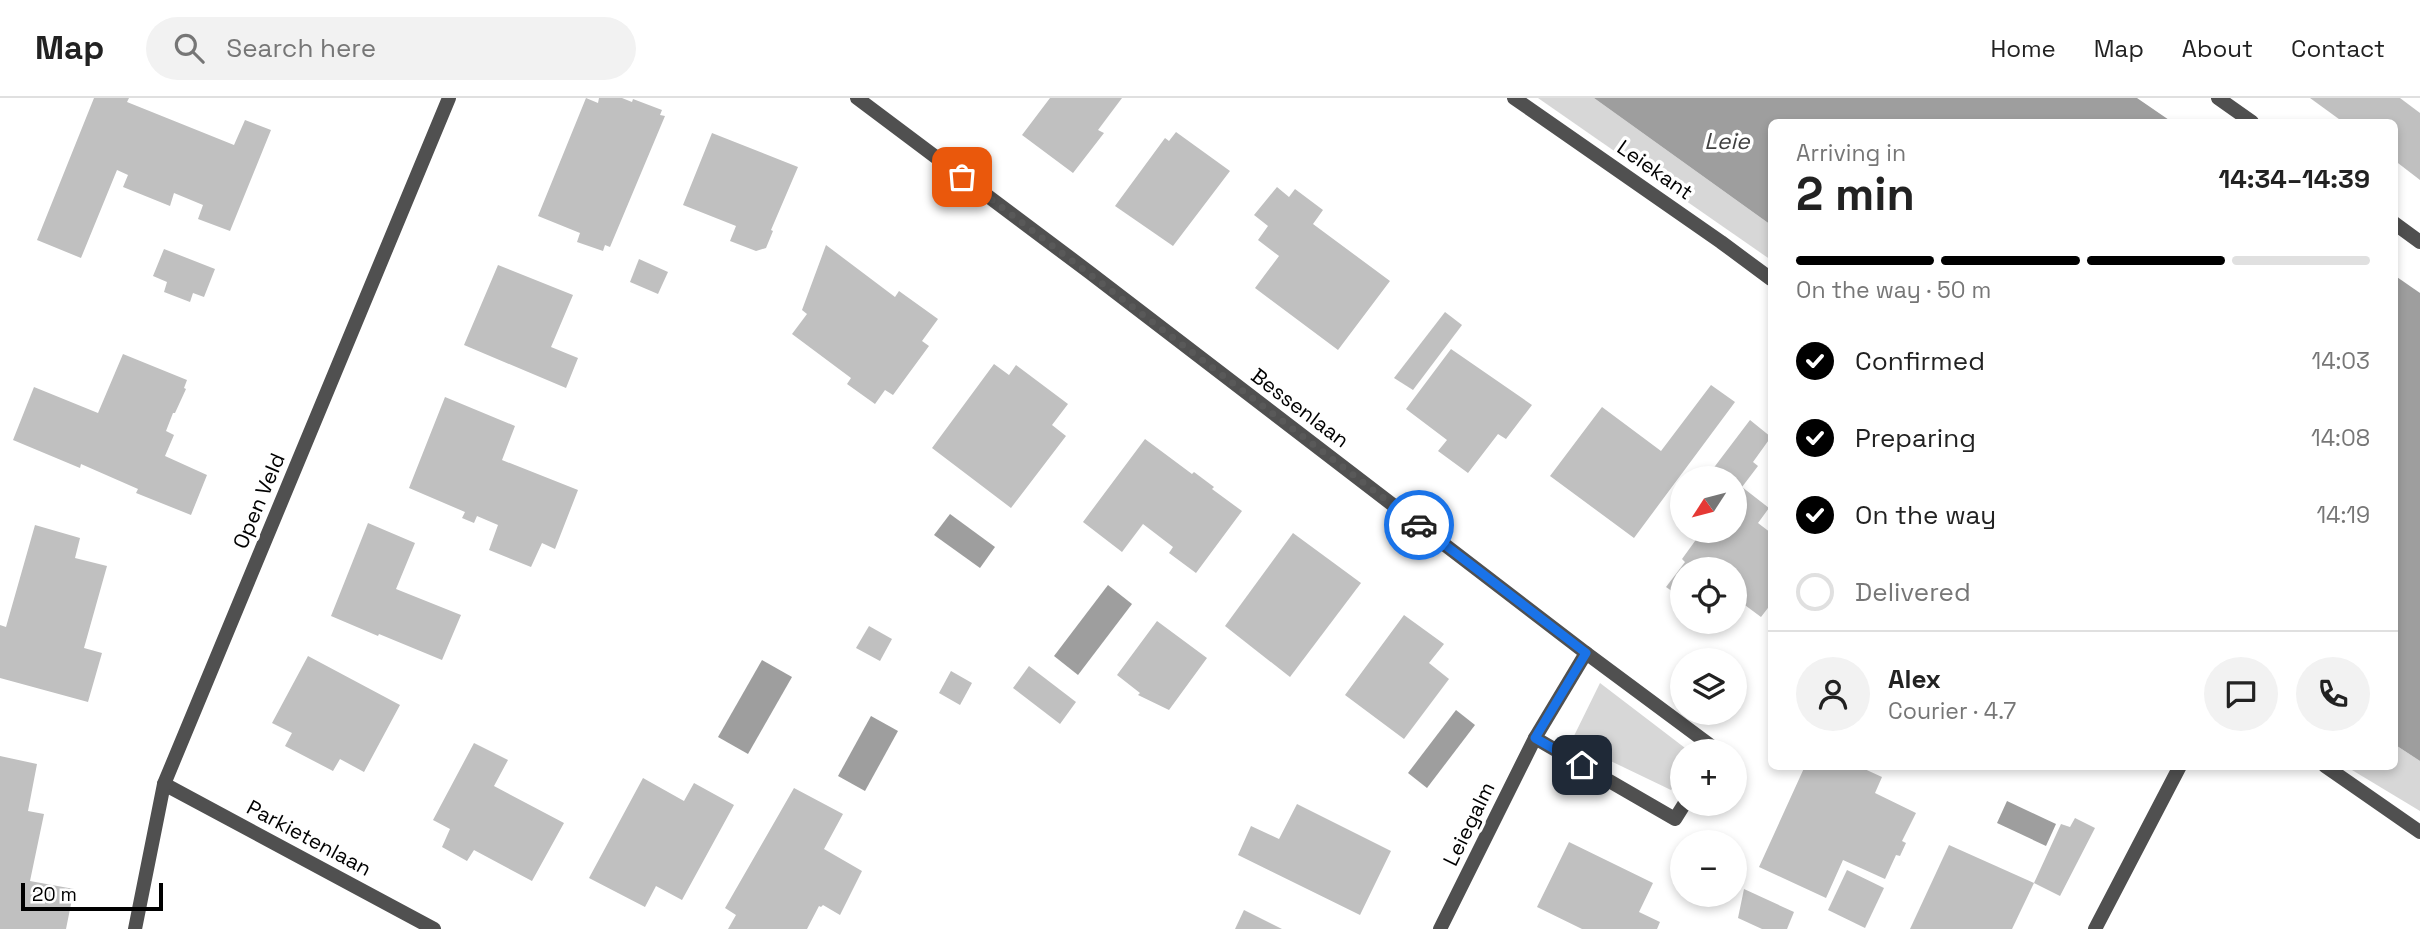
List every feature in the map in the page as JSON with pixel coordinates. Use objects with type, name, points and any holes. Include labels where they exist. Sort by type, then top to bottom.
[{"type":"street","name":"Open Veld","points":[[135,929],[164,784],[449,98]]},
{"type":"street","name":"Bessenlaan","points":[[857,98],[1586,653],[1704,739]]},
{"type":"street","name":"Leiekant","points":[[1514,98],[1768,277]]},
{"type":"street","points":[[2218,98],[2248,119]]},
{"type":"street","points":[[2398,226],[2420,242]]},
{"type":"street","name":"Leiegalm","points":[[1440,929],[1535,738],[1586,653]]},
{"type":"street","points":[[1535,738],[1675,819],[1677,816]]},
{"type":"street","points":[[2095,929],[2178,770]]},
{"type":"street","points":[[2331,770],[2420,832]]},
{"type":"street","name":"Parkietenlaan","points":[[164,784],[434,929]]},
{"type":"shaded area","points":[[1538,98],[1594,98],[1768,223],[1768,258]]},
{"type":"shaded area","points":[[1600,683],[1673,739],[1670,739],[1670,790],[1571,742]]},
{"type":"shaded area","points":[[2398,747],[2420,761],[2420,811],[2352,770],[2398,770]]},
{"type":"water","name":"Leie","points":[[1594,98],[2137,98],[2168,119],[1768,119],[1768,223]]},
{"type":"water","points":[[2398,278],[2420,293],[2420,761],[2398,747]]},
{"type":"water","points":[[950,514],[995,547],[980,568],[934,535]]},
{"type":"water","points":[[1108,585],[1132,604],[1078,675],[1054,656]]},
{"type":"water","points":[[762,660],[792,677],[748,754],[718,737]]},
{"type":"water","points":[[1456,710],[1475,725],[1427,788],[1408,773]]},
{"type":"water","points":[[871,716],[898,731],[865,791],[838,776]]},
{"type":"water","points":[[2007,801],[2056,824],[2046,846],[1997,823]]},
{"type":"building","points":[[94,98],[129,98],[127,102],[234,145],[245,120],[271,130],[230,231],[198,219],[203,205],[174,193],[170,206],[123,187],[128,175],[117,170],[81,258],[37,240]]},
{"type":"building","points":[[586,98],[598,103],[599,98],[622,98],[632,102],[633,99],[662,110],[660,115],[665,116],[610,247],[605,245],[603,251],[577,242],[580,233],[538,216]]},
{"type":"building","points":[[1050,98],[1122,98],[1098,130],[1104,133],[1073,173],[1022,135]]},
{"type":"building","points":[[2310,98],[2400,98],[2420,113],[2420,180],[2398,163],[2398,119],[2339,119]]},
{"type":"building","points":[[1176,132],[1230,171],[1173,246],[1115,206],[1165,138],[1169,141]]},
{"type":"building","points":[[712,133],[798,167],[766,248],[756,251],[730,241],[736,226],[683,205]]},
{"type":"building","points":[[1277,187],[1289,197],[1295,189],[1323,210],[1313,224],[1390,281],[1338,350],[1255,288],[1279,256],[1258,240],[1268,226],[1254,215]]},
{"type":"building","points":[[826,245],[895,297],[899,291],[938,319],[922,341],[929,346],[893,395],[885,390],[875,404],[847,384],[851,378],[792,334],[807,314],[802,310]]},
{"type":"building","points":[[164,249],[215,269],[204,297],[193,293],[190,302],[164,292],[167,282],[153,276]]},
{"type":"building","points":[[639,259],[668,272],[658,294],[630,282]]},
{"type":"building","points":[[498,265],[573,295],[551,347],[578,358],[566,388],[464,345]]},
{"type":"building","points":[[1445,312],[1462,325],[1413,390],[1394,378]]},
{"type":"building","points":[[1451,349],[1532,405],[1506,439],[1498,434],[1468,473],[1438,451],[1447,440],[1406,409]]},
{"type":"building","points":[[123,354],[187,380],[186,389],[166,431],[174,435],[165,456],[207,475],[191,515],[136,493],[138,489],[81,464],[80,468],[13,440],[34,387],[98,413]]},
{"type":"building","points":[[994,364],[1009,375],[1016,365],[1068,404],[1052,425],[1066,436],[1011,508],[932,448]]},
{"type":"building","points":[[1711,385],[1735,402],[1687,466],[1670,466],[1670,490],[1634,538],[1550,476],[1602,407],[1661,451]]},
{"type":"building","points":[[445,397],[515,426],[502,460],[578,490],[555,549],[542,543],[531,567],[489,550],[498,525],[477,516],[474,523],[462,518],[465,512],[409,488]]},
{"type":"building","points":[[1750,420],[1768,435],[1768,441],[1753,462],[1758,466],[1747,480],[1747,466],[1715,466]]},
{"type":"building","points":[[1145,439],[1192,474],[1194,472],[1242,511],[1196,573],[1169,553],[1173,547],[1143,524],[1122,552],[1083,522]]},
{"type":"building","points":[[1747,491],[1768,507],[1758,523],[1768,531],[1768,608],[1761,617],[1747,607],[1747,557],[1683,557],[1694,543],[1747,543]]},
{"type":"building","points":[[368,523],[415,543],[396,589],[461,615],[442,660],[331,616]]},
{"type":"building","points":[[35,525],[80,538],[75,558],[107,566],[84,648],[102,653],[88,702],[0,678],[0,625],[6,627]]},
{"type":"building","points":[[1293,533],[1361,583],[1290,677],[1225,626]]},
{"type":"building","points":[[1404,615],[1444,644],[1429,663],[1449,679],[1404,739],[1345,695]]},
{"type":"building","points":[[1157,621],[1207,658],[1169,710],[1138,695],[1140,693],[1117,675]]},
{"type":"building","points":[[869,626],[892,639],[880,661],[856,648]]},
{"type":"building","points":[[308,656],[400,705],[364,772],[340,759],[333,771],[285,746],[292,733],[272,723]]},
{"type":"building","points":[[1029,666],[1076,702],[1060,724],[1013,688]]},
{"type":"building","points":[[951,671],[972,683],[960,705],[939,693]]},
{"type":"building","points":[[474,743],[508,760],[494,786],[564,823],[532,881],[474,850],[467,861],[442,847],[450,829],[433,820]]},
{"type":"building","points":[[0,756],[37,764],[28,811],[44,814],[30,881],[74,889],[66,929],[0,929]]},
{"type":"building","points":[[1803,770],[1867,770],[1882,777],[1875,793],[1916,813],[1902,841],[1906,843],[1900,856],[1896,855],[1885,879],[1843,860],[1826,898],[1759,867]]},
{"type":"building","points":[[643,778],[684,801],[694,783],[734,805],[682,900],[656,886],[645,907],[589,878]]},
{"type":"building","points":[[794,788],[843,814],[824,849],[862,871],[840,915],[823,905],[819,906],[807,929],[728,929],[736,915],[725,908]]},
{"type":"building","points":[[1297,804],[1391,851],[1360,915],[1238,855],[1251,826],[1279,839]]},
{"type":"building","points":[[2075,818],[2095,828],[2060,896],[2034,883],[2061,824],[2070,827]]},
{"type":"building","points":[[1569,842],[1653,883],[1639,912],[1660,922],[1657,929],[1582,929],[1537,907]]},
{"type":"building","points":[[1949,845],[2034,883],[2012,929],[1910,929]]},
{"type":"building","points":[[1847,870],[1884,888],[1865,928],[1828,910]]},
{"type":"building","points":[[1747,890],[1794,912],[1787,929],[1762,929],[1738,918],[1740,907],[1747,907]]},
{"type":"building","points":[[1244,910],[1282,929],[1235,929]]},
{"type":"way so far","points":[[962,177],[1419,525]]},
{"type":"route","points":[[1419,525],[1586,653],[1535,738],[1582,765]]}]
